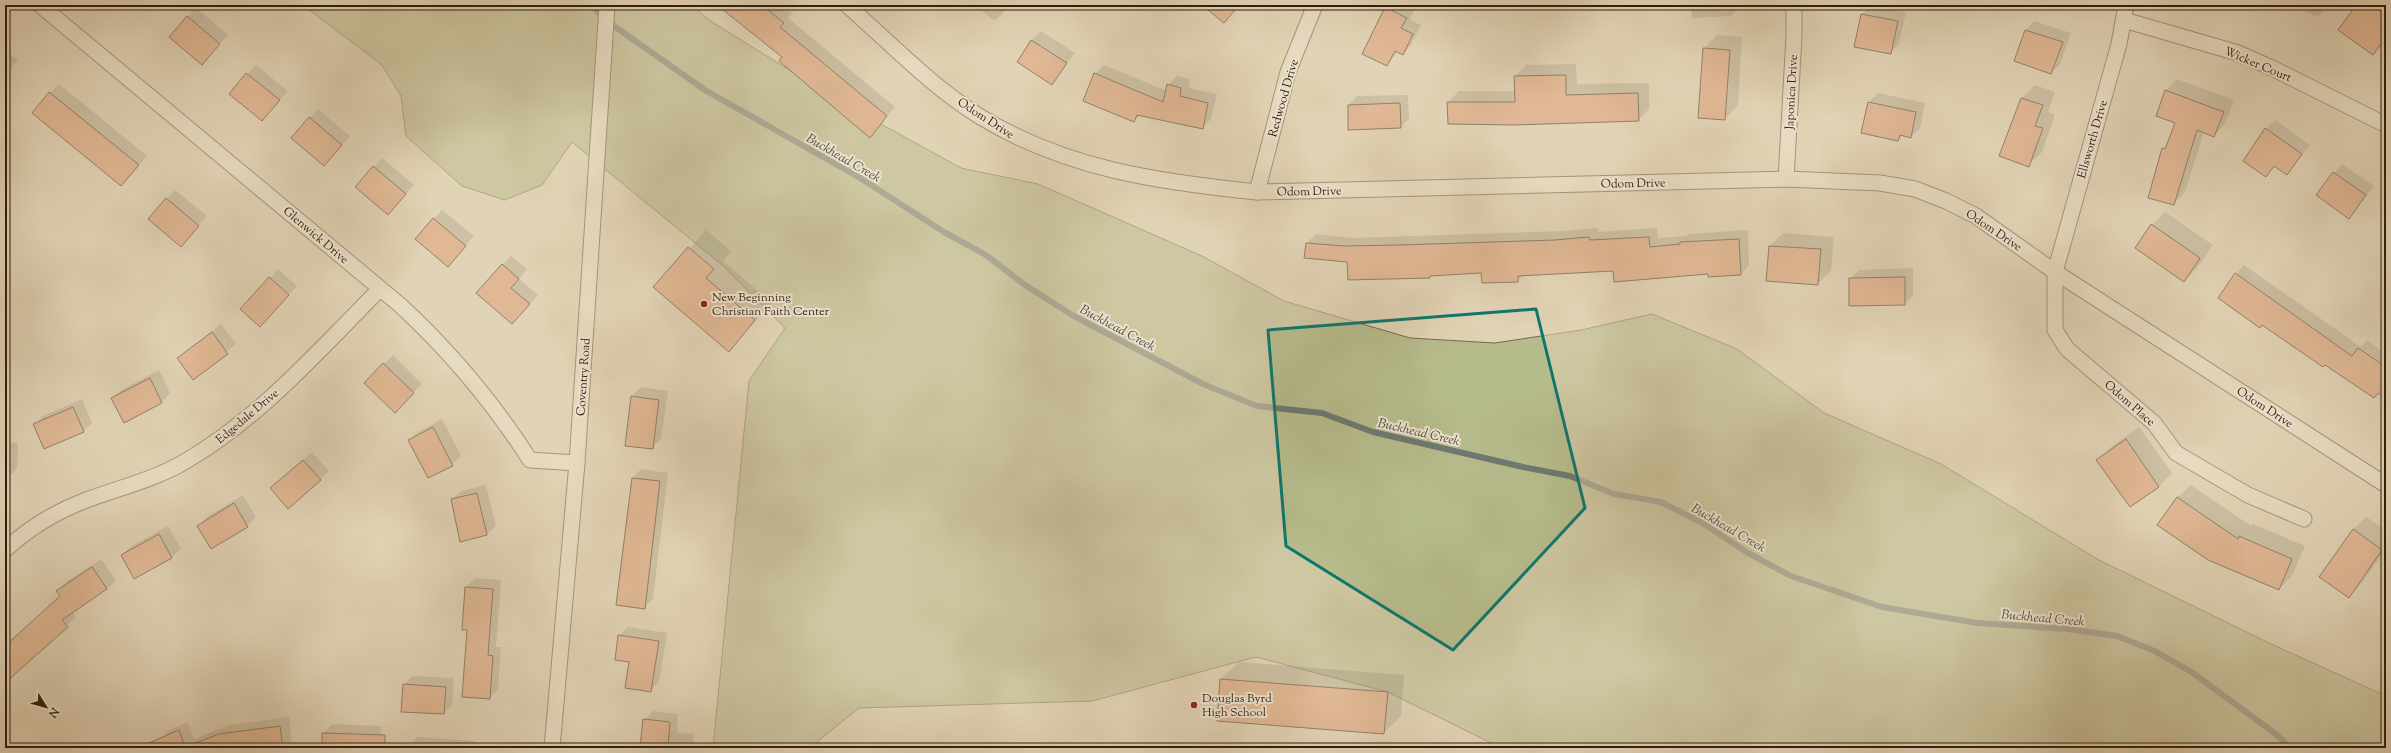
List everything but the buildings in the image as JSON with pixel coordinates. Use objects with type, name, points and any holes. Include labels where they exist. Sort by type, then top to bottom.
[{"type":"street","name":"Glenwick Drive","points":[[40,5],[380,289],[432,335],[468,374],[502,416],[530,460],[577,463]]},
{"type":"street","name":"Coventry Road","points":[[552,748],[577,463],[607,5]]},
{"type":"street","name":"Odom Drive","points":[[847,5],[943,89],[978,115],[1020,139],[1082,163],[1181,184],[1257,192],[1786,179],[1880,183],[1915,189],[1946,201],[1976,216],[2055,272],[2386,485]]},
{"type":"street","name":"Redwood Drive","points":[[1257,192],[1288,72],[1316,5]]},
{"type":"street","name":"Japonica Drive","points":[[1786,179],[1794,36],[1794,5]]},
{"type":"street","name":"Ellsworth Drive","points":[[2055,272],[2124,20],[2126,5]]},
{"type":"street","name":"Wicker Court","points":[[2124,20],[2238,53],[2270,67],[2386,126]]},
{"type":"street","name":"Odom Place","points":[[2055,272],[2055,330],[2066,349],[2154,423],[2176,453],[2248,495],[2304,519]]},
{"type":"street","name":"Edgedale Drive","points":[[5,550],[55,514],[83,501],[148,479],[184,462],[218,442],[266,402],[380,289]]},
{"type":"highlighted area","points":[[1536,309],[1585,508],[1453,650],[1286,546],[1268,330]]},
{"type":"green space","points":[[303,5],[692,5],[709,20],[839,101],[961,168],[1038,184],[1202,256],[1284,301],[1410,338],[1495,343],[1581,330],[1652,314],[1737,349],[1824,413],[1941,464],[2097,559],[2269,643],[2386,696],[2386,748],[1501,748],[1388,692],[1256,657],[1092,701],[859,708],[818,741],[817,748],[713,748],[749,381],[785,328],[722,265],[572,142],[542,185],[505,200],[462,186],[406,136],[401,96],[382,65]]},
{"type":"waterway","name":"Buckhead Creek","points":[[591,5],[604,19],[705,90],[860,178],[944,232],[986,255],[1025,285],[1072,315],[1203,384],[1257,406],[1322,413],[1373,432],[1523,467],[1570,476],[1614,494],[1661,502],[1704,524],[1748,553],[1791,576],[1882,607],[1977,623],[2067,629],[2117,636],[2155,651],[2193,673],[2277,735],[2291,748]]},
{"type":"place","name":"New Beginning Christian Faith Center","points":[[704,304]]},
{"type":"place","name":"Douglas Byrd High School","points":[[1194,705]]}]
